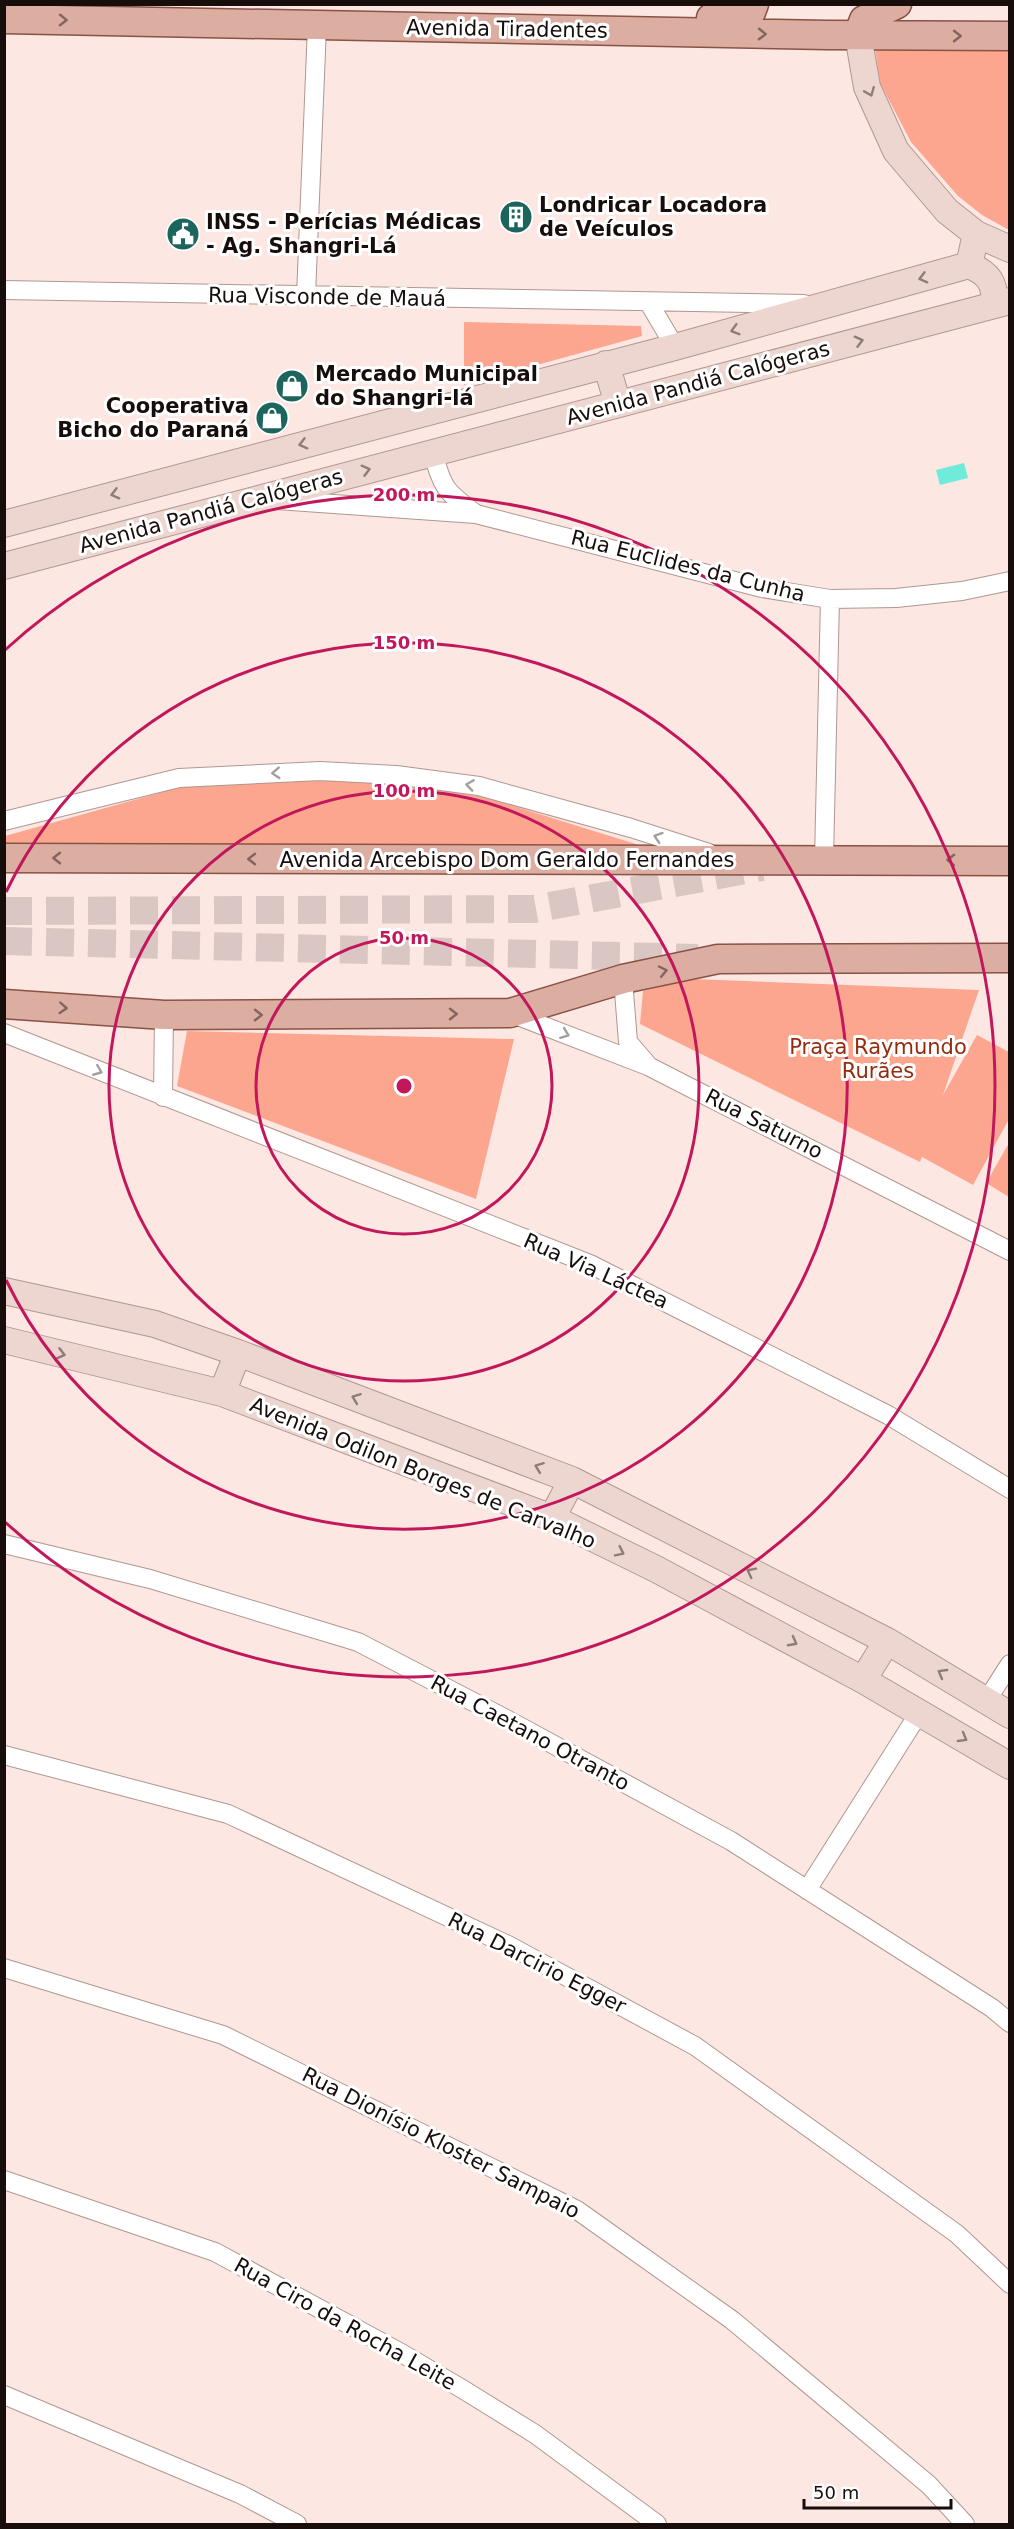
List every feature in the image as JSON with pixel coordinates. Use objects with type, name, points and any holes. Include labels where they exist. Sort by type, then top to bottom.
[{"type":"main road","points":[[256,24],[283,18],[382,14],[392,11],[396,4]]},
{"type":"main road","points":[[542,29],[620,14],[734,19],[750,12],[754,4]]},
{"type":"main road","points":[[858,36],[864,20],[897,4]]},
{"type":"main road","name":"Avenida Tiradentes","points":[[21,14],[317,26],[858,36],[1010,36]]},
{"type":"main road","name":"Avenida Arcebispo Dom Geraldo Fernandes","points":[[4,858],[1010,861]]},
{"type":"main road","points":[[4,1004],[165,1015],[510,1013],[623,979],[718,959],[1010,958]]},
{"type":"street","points":[[306,296],[317,26]]},
{"type":"street","points":[[858,36],[867,87],[896,151],[947,211],[976,234],[1010,249]]},
{"type":"street","points":[[976,234],[969,265],[986,272],[1002,303]]},
{"type":"street","name":"Avenida Pandiá Calógeras","points":[[5,523],[675,347],[969,265]]},
{"type":"street","name":"Rua Visconde de Mauá","points":[[4,290],[649,303],[824,304]]},
{"type":"street","points":[[649,303],[675,347]]},
{"type":"street","name":"Avenida Pandiá Calógeras","points":[[10,564],[1002,303]]},
{"type":"street","points":[[606,364],[618,404]]},
{"type":"street","name":"Rua Euclides da Cunha","points":[[433,452],[440,479],[450,495],[476,514]]},
{"type":"street","name":"Rua Euclides da Cunha","points":[[261,499],[476,514],[762,588],[830,599],[896,598],[962,591],[1010,581]]},
{"type":"street","points":[[5,523],[10,564]]},
{"type":"street","points":[[824,859],[830,599]]},
{"type":"street","points":[[4,821],[179,778],[320,771],[385,774],[479,786],[631,828],[734,861]]},
{"type":"street","points":[[623,979],[628,1042],[648,1066]]},
{"type":"street","name":"Rua Saturno","points":[[510,1013],[648,1066],[1010,1251]]},
{"type":"street","points":[[163,1097],[165,1015]]},
{"type":"street","name":"Rua Via Láctea","points":[[4,1033],[590,1264],[888,1415],[1010,1490]]},
{"type":"street","name":"Avenida Odilon Borges de Carvalho","points":[[4,1291],[155,1324],[238,1353],[572,1480],[887,1641],[1010,1715]]},
{"type":"street","name":"Avenida Odilon Borges de Carvalho","points":[[4,1340],[222,1393],[552,1518],[656,1569],[862,1680],[1010,1766]]},
{"type":"street","points":[[222,1393],[238,1353]]},
{"type":"street","points":[[552,1518],[572,1480]]},
{"type":"street","name":"Rua Caetano Otranto","points":[[4,1544],[150,1579],[358,1642],[510,1720],[731,1841],[992,2008],[1010,2023]]},
{"type":"street","points":[[862,1680],[887,1641]]},
{"type":"street","points":[[987,1700],[1010,1664]]},
{"type":"street","points":[[807,1890],[919,1713]]},
{"type":"street","name":"Rua Darcirio Egger","points":[[4,1755],[228,1814],[508,1944],[695,2046],[957,2234],[1010,2284]]},
{"type":"street","name":"Rua Dionísio Kloster Sampaio","points":[[4,1968],[223,2035],[578,2210],[732,2320],[929,2485],[965,2524]]},
{"type":"street","name":"Rua Ciro da Rocha Leite","points":[[4,2180],[215,2252],[403,2354],[464,2390],[535,2434],[657,2524]]},
{"type":"street","points":[[4,2395],[240,2494],[297,2524]]},
{"type":"green space","points":[[1009,46],[1009,230],[982,215],[958,196],[911,142],[880,83],[875,47]]},
{"type":"green space","points":[[464,322],[641,326],[642,336],[464,385]]},
{"type":"green space","points":[[333,774],[485,797],[687,860],[5,847],[5,836],[184,786]]},
{"type":"green space","name":"Praça Raymundo Rurães","points":[[692,979],[979,990],[943,1095],[977,1035],[1009,1052],[1009,1119],[973,1185],[922,1157],[920,1162],[640,1024],[643,991]]},
{"type":"green space","points":[[187,1031],[514,1039],[476,1199],[177,1086]]},
{"type":"green space","points":[[1009,1143],[1009,1197],[986,1183]]},
{"type":"water","points":[[964,463],[968,478],[940,485],[936,470]]},
{"type":"tunnel","points":[[4,911],[534,909],[762,867]]},
{"type":"tunnel","points":[[4,941],[698,958]]},
{"type":"place","name":"Londricar Locadora de Veículos","points":[[516,217]]},
{"type":"place","name":"INSS - Perícias Médicas - Ag. Shangri-Lá","points":[[183,234]]},
{"type":"place","name":"Mercado Municipal do Shangri-lá","points":[[292,386]]},
{"type":"place","name":"Cooperativa Bicho do Paraná","points":[[272,418]]}]
